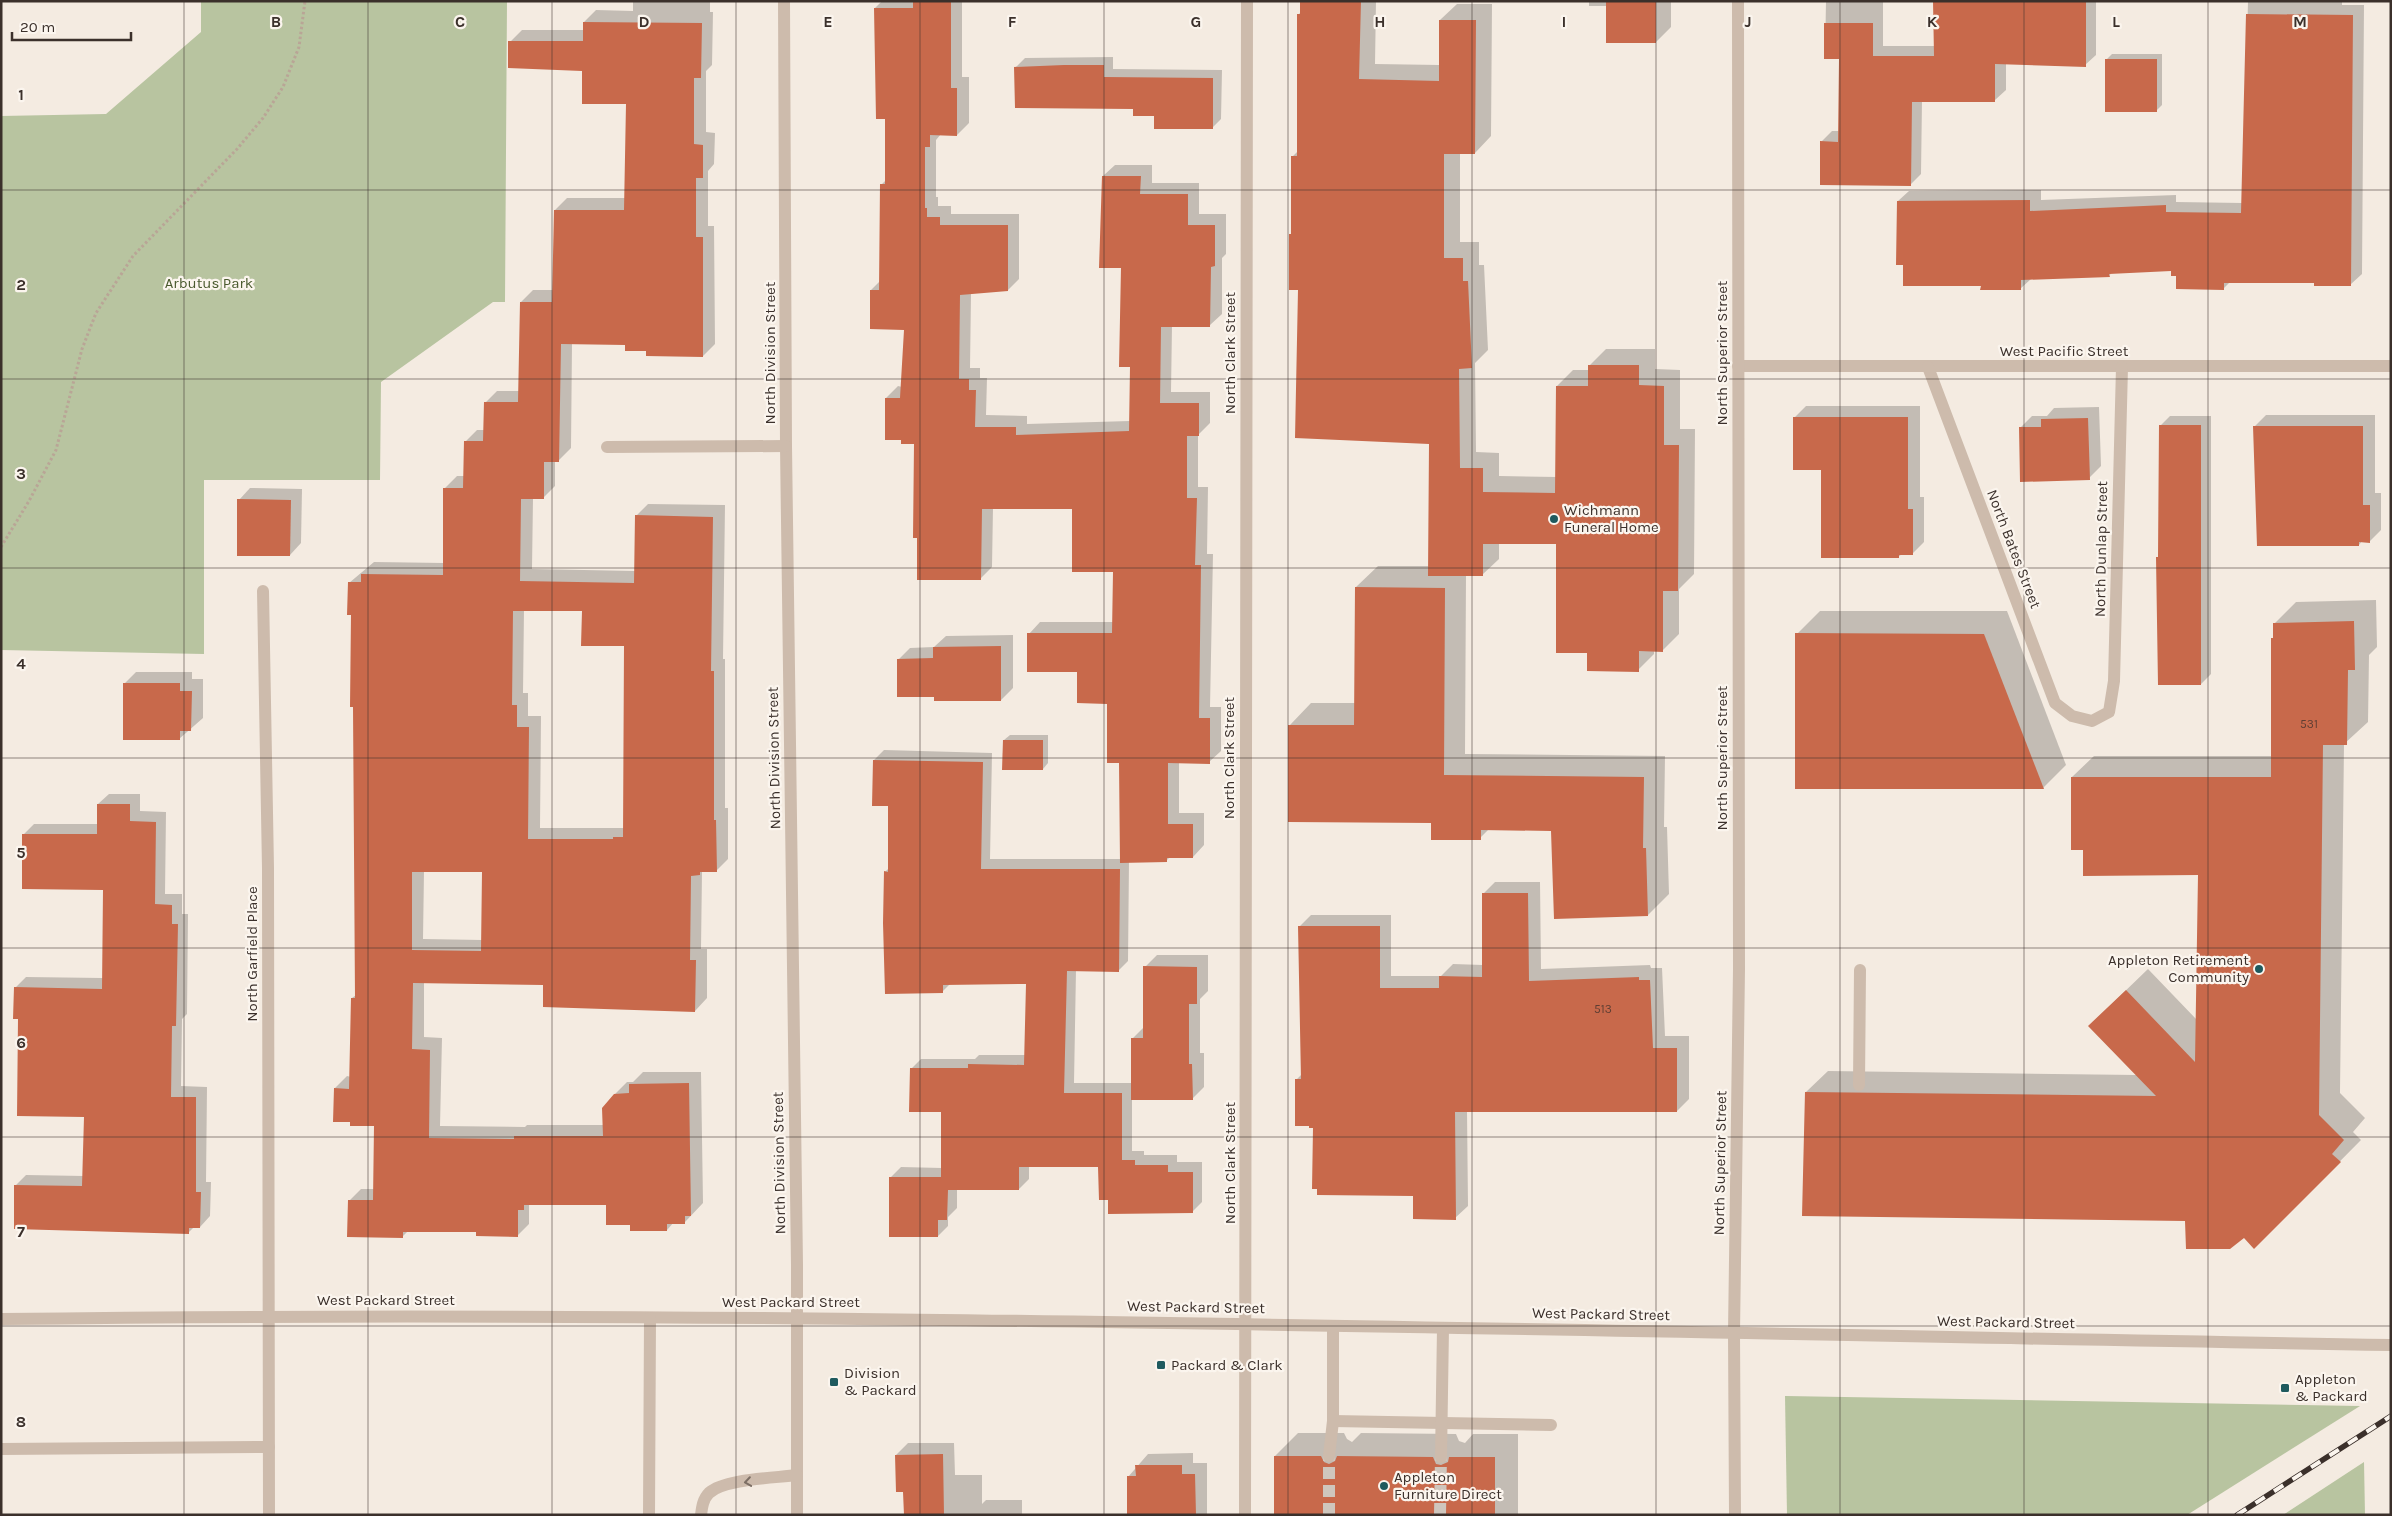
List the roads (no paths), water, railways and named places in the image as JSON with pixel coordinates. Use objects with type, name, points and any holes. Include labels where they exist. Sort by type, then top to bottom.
[{"type":"street","name":"North Division Street","points":[[784,1],[786,446],[796,1318],[796,1515]]},
{"type":"street","name":"North Clark Street","points":[[1245,1515],[1247,1]]},
{"type":"street","name":"North Superior Street","points":[[1735,1515],[1734,1333],[1739,969],[1738,1]]},
{"type":"street","name":"West Pacific Street","points":[[1738,366],[2391,366]]},
{"type":"street","name":"North Bates Street","points":[[1928,367],[2055,703],[2072,716],[2092,721]]},
{"type":"street","name":"North Dunlap Street","points":[[2092,721],[2109,712],[2114,682],[2122,367]]},
{"type":"street","points":[[607,446],[786,446]]},
{"type":"street","name":"North Garfield Place","points":[[264,592],[268,868],[269,1515]]},
{"type":"street","points":[[1859,1085],[1860,970]]},
{"type":"street","name":"West Packard Street","points":[[1,1319],[268,1316],[796,1318],[1246,1324],[2391,1345]]},
{"type":"street","points":[[650,1318],[650,1515]]},
{"type":"street","points":[[1329,1456],[1333,1421],[1333,1326]]},
{"type":"street","points":[[1441,1457],[1443,1328]]},
{"type":"street","points":[[1333,1421],[1550,1425]]},
{"type":"street","points":[[1,1449],[269,1447]]},
{"type":"street","points":[[701,1515],[704,1500],[708,1494],[722,1486],[797,1475]]},
{"type":"tunnel","points":[[1329,1456],[1329,1515]]},
{"type":"tunnel","points":[[1440,1515],[1441,1457]]},
{"type":"railway","points":[[2237,1515],[2391,1416]]},
{"type":"place","name":"Wichmann Funeral Home","points":[[1554,519]]},
{"type":"place","name":"Appleton Retirement Community","points":[[2259,969]]},
{"type":"place","name":"Packard & Clark","points":[[1161,1365]]},
{"type":"place","name":"Division & Packard","points":[[834,1382]]},
{"type":"place","name":"Appleton & Packard","points":[[2285,1388]]},
{"type":"place","name":"Appleton Furniture Direct","points":[[1384,1486]]},
{"type":"park label","name":"Arbutus Park","points":[[209,283]]}]
